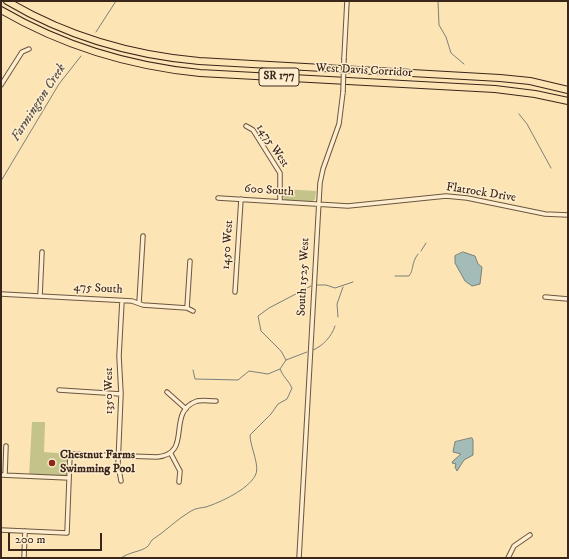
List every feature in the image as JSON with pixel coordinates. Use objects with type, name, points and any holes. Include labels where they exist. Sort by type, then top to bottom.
[{"type":"highway","name":"West Davis Corridor","points":[[7,1],[43,20],[87,38],[133,51],[165,57],[199,61],[500,78],[530,82],[568,90]]},
{"type":"highway","name":"West Davis Corridor","points":[[1,10],[36,29],[71,44],[107,56],[154,67],[200,73],[495,89],[535,94],[568,101]]},
{"type":"street","name":"South 1525 West","points":[[299,558],[319,204],[322,173],[339,124],[343,92],[347,1]]},
{"type":"street","points":[[1,85],[22,52],[29,48]]},
{"type":"street","name":"1475 West","points":[[246,126],[253,130],[279,171],[281,178],[280,202]]},
{"type":"street","name":"Flatrock Drive","points":[[319,204],[354,205],[446,196],[467,198],[545,214],[568,215]]},
{"type":"street","name":"600 South","points":[[218,198],[319,204]]},
{"type":"street","name":"1450 West","points":[[235,292],[241,199]]},
{"type":"street","points":[[139,303],[143,236]]},
{"type":"street","points":[[40,296],[42,252]]},
{"type":"street","points":[[187,308],[190,261]]},
{"type":"street","name":"475 South","points":[[1,294],[122,301],[139,303],[148,306],[187,308],[193,311]]},
{"type":"street","points":[[545,297],[568,299]]},
{"type":"street","name":"1350 West","points":[[121,481],[118,470],[118,456],[121,394],[119,356],[122,301]]},
{"type":"street","points":[[59,390],[121,394]]},
{"type":"street","points":[[167,392],[186,409]]},
{"type":"street","points":[[1,530],[67,533],[70,454],[157,457],[171,454],[178,442],[180,421],[186,409],[198,401],[216,401]]},
{"type":"street","points":[[6,446],[3,475],[69,478]]},
{"type":"street","points":[[171,454],[180,471],[179,482]]},
{"type":"street","points":[[24,558],[25,531]]},
{"type":"street","points":[[508,558],[514,546],[530,535]]},
{"type":"green space","points":[[283,189],[316,191],[315,199],[312,202],[285,200],[282,196]]},
{"type":"green space","points":[[32,422],[45,422],[44,452],[70,454],[69,478],[29,477]]},
{"type":"water","points":[[463,252],[475,256],[478,264],[482,267],[480,284],[472,286],[465,281],[455,263],[455,256]]},
{"type":"water","points":[[472,438],[473,455],[464,460],[457,471],[455,467],[456,464],[452,463],[461,454],[453,452],[455,442]]},
{"type":"waterway","name":"Farmington Creek","points":[[96,32],[116,1]]},
{"type":"waterway","points":[[438,1],[439,25],[446,37],[451,53],[464,64]]},
{"type":"waterway","name":"Farmington Creek","points":[[1,181],[59,84],[81,56]]},
{"type":"waterway","points":[[519,114],[527,124],[551,168]]},
{"type":"waterway","points":[[421,251],[426,243]]},
{"type":"waterway","points":[[395,276],[409,276],[412,271],[414,260],[418,254]]},
{"type":"waterway","points":[[317,285],[326,285],[335,288],[353,282]]},
{"type":"waterway","points":[[286,360],[281,351],[261,331],[258,316],[269,308],[311,286]]},
{"type":"waterway","points":[[338,317],[337,304],[343,287]]},
{"type":"waterway","points":[[313,350],[327,340],[335,326]]},
{"type":"waterway","points":[[121,558],[127,554],[147,547],[152,540],[191,511],[226,499],[240,491],[251,481],[257,472],[257,467],[250,435],[271,414],[278,404],[287,399],[292,388],[280,369],[286,360],[307,352]]},
{"type":"waterway","points":[[193,370],[195,379],[238,380],[249,371],[268,374],[280,369]]},
{"type":"place","name":"Chestnut Farms Swimming Pool","points":[[52,463]]}]
